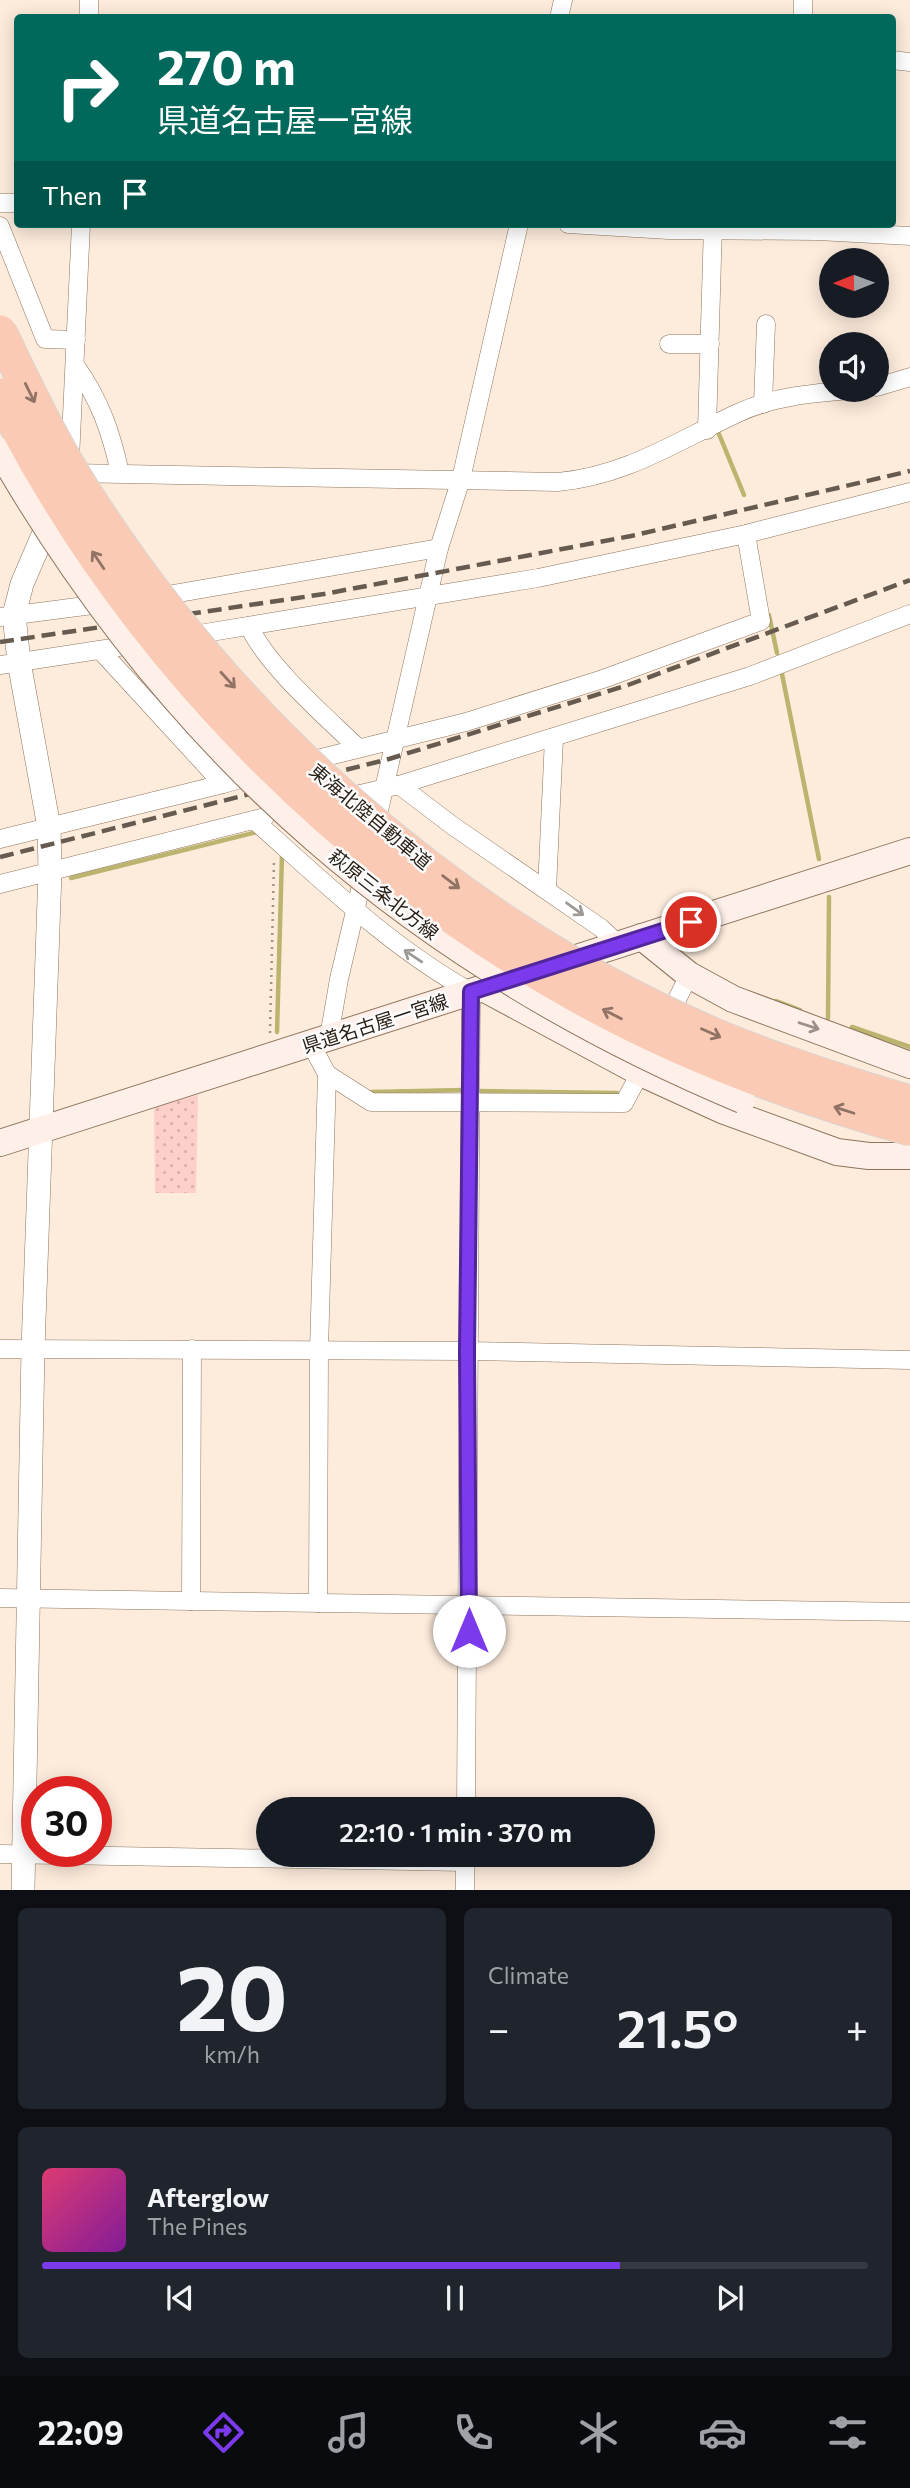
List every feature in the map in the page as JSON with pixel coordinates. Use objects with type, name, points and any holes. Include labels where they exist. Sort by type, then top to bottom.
[{"type":"highway","name":"東海北陸自動車道","points":[[0,332],[77,479],[178,622],[291,747],[355,807],[465,893],[591,974],[717,1036],[785,1062],[910,1102]]},
{"type":"highway","name":"東海北陸自動車道","points":[[0,395],[61,503],[100,564],[150,630],[266,762],[391,872],[512,957],[578,997],[644,1031],[779,1087],[910,1129]]},
{"type":"main road","name":"萩原三条北方線","points":[[0,451],[82,582],[157,681],[206,736],[306,832],[399,908],[502,979],[639,1055],[741,1100],[851,1139],[910,1154]]},
{"type":"main road","name":"県道名古屋一宮線","points":[[0,1143],[910,851]]},
{"type":"main road","points":[[631,941],[745,1004],[910,1065]]},
{"type":"main road","points":[[477,990],[640,1073],[722,1110],[837,1152],[869,1156],[910,1154]]},
{"type":"street","points":[[0,226],[45,339],[76,340]]},
{"type":"street","points":[[25,1776],[33,1349],[50,872],[49,827],[9,664],[7,616],[69,472],[81,228]]},
{"type":"street","points":[[318,1603],[318,1350],[327,1074],[320,1040],[392,786],[396,740],[439,548],[461,479],[518,228]]},
{"type":"street","points":[[707,430],[713,228],[843,228],[910,236]]},
{"type":"street","points":[[763,404],[766,324]]},
{"type":"street","points":[[669,344],[710,344]]},
{"type":"street","points":[[75,365],[95,393],[110,428],[120,473]]},
{"type":"street","points":[[889,383],[910,377]]},
{"type":"street","points":[[0,472],[558,482],[590,479],[630,467],[739,412],[763,404],[819,393]]},
{"type":"street","points":[[9,664],[538,578],[746,534],[910,492]]},
{"type":"street","points":[[0,839],[223,784],[357,747],[396,740],[603,679],[761,621],[746,534]]},
{"type":"street","points":[[7,616],[197,591],[439,548]]},
{"type":"street","points":[[0,884],[50,872],[134,860],[204,841],[254,820],[392,786],[554,738],[750,676],[910,614]]},
{"type":"street","points":[[249,626],[255,638],[278,666],[357,747]]},
{"type":"street","points":[[100,650],[223,784]]},
{"type":"street","points":[[547,889],[554,738]]},
{"type":"street","points":[[392,786],[494,856],[631,941]]},
{"type":"street","points":[[254,820],[401,948],[477,990],[467,1352],[469,1605],[466,1797]]},
{"type":"street","points":[[327,1074],[371,1101],[624,1103],[690,975]]},
{"type":"street","points":[[0,1349],[318,1350],[910,1360]]},
{"type":"street","points":[[191,1601],[192,1349]]},
{"type":"street","points":[[0,1598],[910,1612]]},
{"type":"street","points":[[0,1854],[21,1854]]},
{"type":"street","points":[[112,1855],[256,1856]]},
{"type":"street","points":[[23,1889],[24,1867]]},
{"type":"street","points":[[465,1867],[465,1889]]},
{"type":"path","points":[[269,1057],[275,854]]},
{"type":"shaded area","points":[[198,1095],[196,1193],[155,1193],[154,1107]]},
{"type":"waterway","points":[[719,434],[744,495]]},
{"type":"waterway","points":[[769,615],[777,653]]},
{"type":"waterway","points":[[781,669],[819,859]]},
{"type":"waterway","points":[[71,878],[257,832]]},
{"type":"waterway","points":[[277,1032],[282,854]]},
{"type":"waterway","points":[[828,1018],[829,897]]},
{"type":"waterway","points":[[776,1001],[800,1010]]},
{"type":"waterway","points":[[852,1027],[910,1047]]},
{"type":"waterway","points":[[371,1092],[464,1090]]},
{"type":"waterway","points":[[479,1091],[617,1093]]},
{"type":"railway","points":[[0,642],[324,594],[631,536],[910,471]]},
{"type":"railway","points":[[0,857],[389,759],[628,685],[910,580]]},
{"type":"route","points":[[469,1631],[467,1352],[472,1100],[471,992],[691,922]]}]
